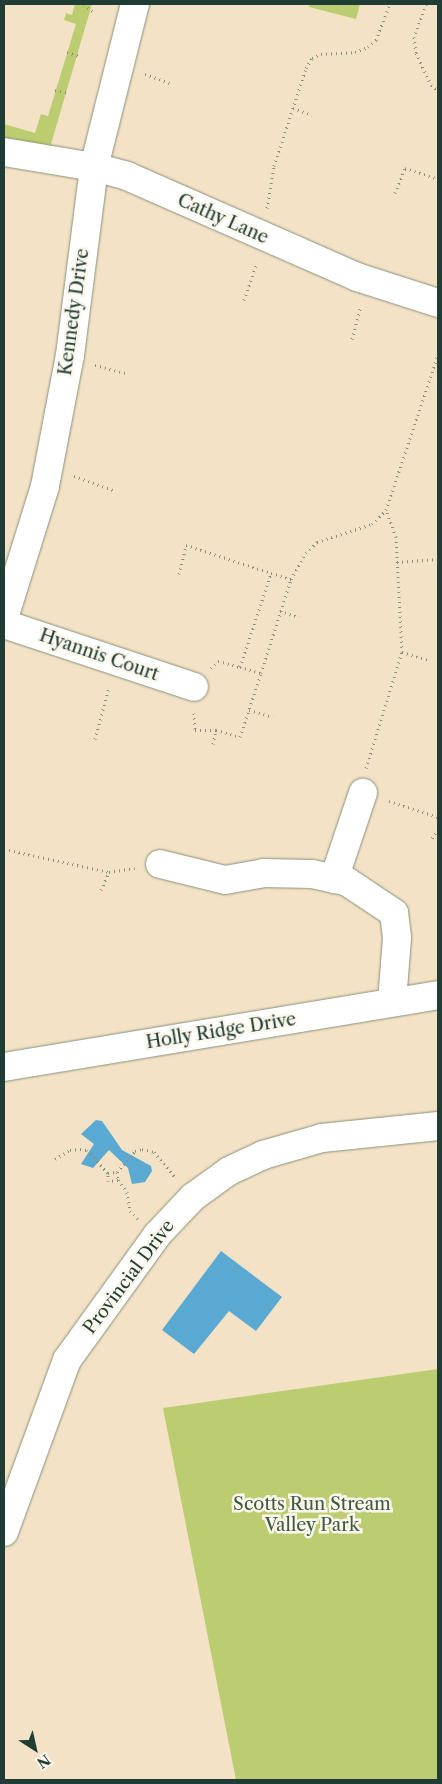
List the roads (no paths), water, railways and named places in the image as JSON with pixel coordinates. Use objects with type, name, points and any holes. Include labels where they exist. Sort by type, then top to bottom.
[{"type":"street","name":"Kennedy Drive","points":[[4,618],[48,468],[70,355],[94,167],[135,4]]},
{"type":"street","name":"Cathy Lane","points":[[4,152],[94,167],[127,176],[265,238],[369,281],[438,303]]},
{"type":"street","name":"Hyannis Court","points":[[4,624],[194,687]]},
{"type":"street","points":[[334,879],[363,793]]},
{"type":"street","points":[[160,864],[225,880],[263,873],[312,874],[346,882],[394,913],[397,938],[392,1002]]},
{"type":"street","name":"Holly Ridge Drive","points":[[4,1067],[438,995]]},
{"type":"street","name":"Provincial Drive","points":[[4,1532],[67,1360],[158,1234],[193,1197],[229,1171],[263,1155],[322,1138],[433,1129]]},
{"type":"water","points":[[96,1120],[102,1121],[122,1150],[151,1166],[152,1171],[145,1182],[132,1184],[128,1168],[109,1150],[93,1168],[81,1164],[94,1144],[81,1134]]},
{"type":"water","points":[[221,1251],[282,1297],[256,1331],[229,1311],[194,1354],[162,1330]]},
{"type":"park label","name":"Scotts Run Stream Valley Park","points":[[312,1515]]}]
